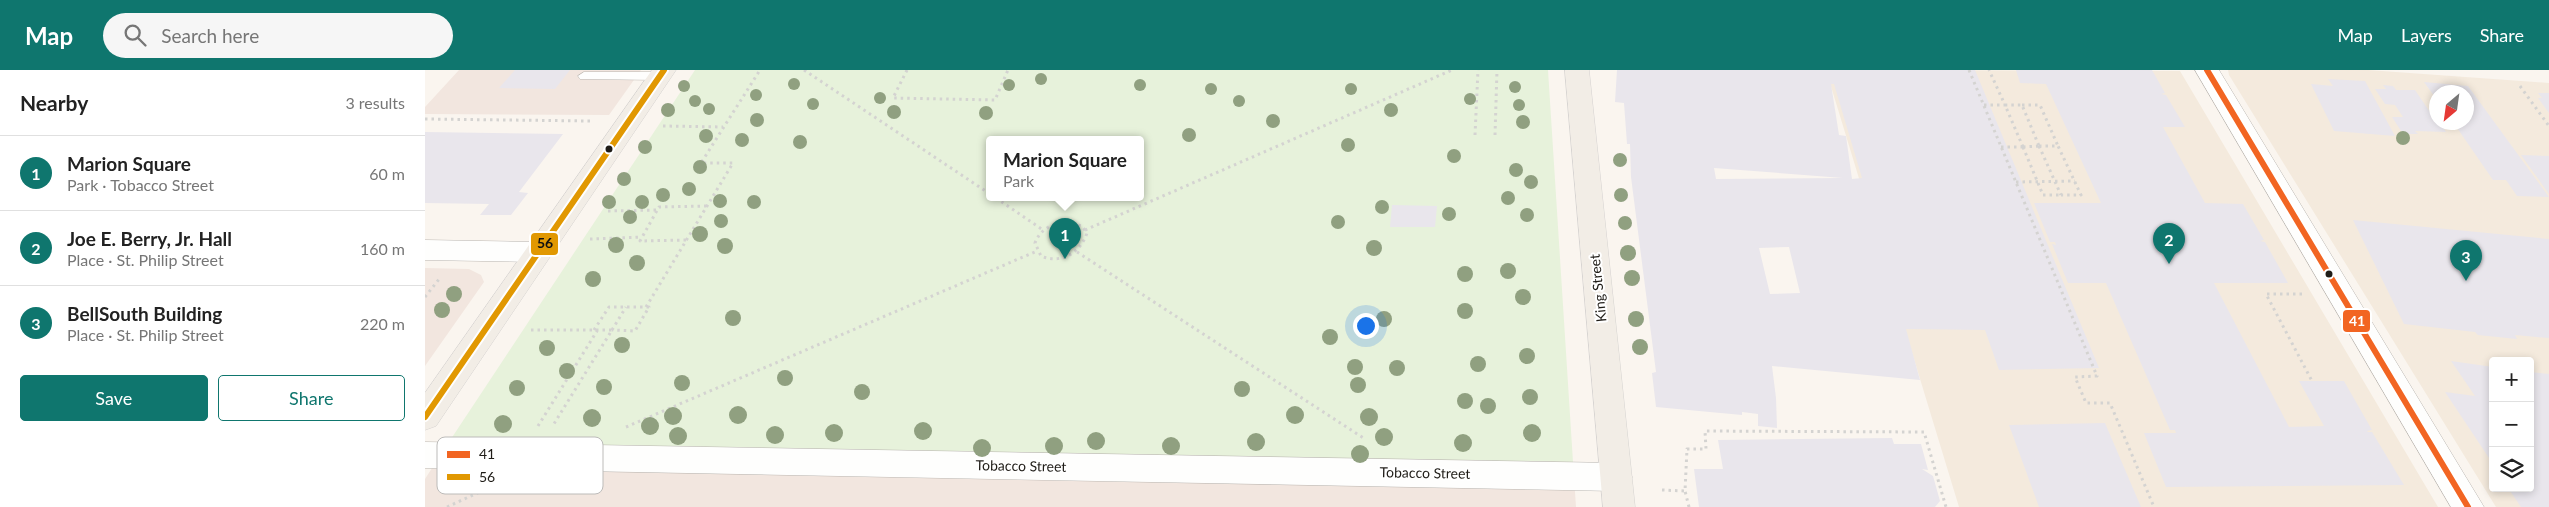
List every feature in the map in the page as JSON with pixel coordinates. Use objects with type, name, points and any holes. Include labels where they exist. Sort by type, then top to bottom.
[{"type":"main road","name":"King Street","points":[[1577,70],[1619,507]]},
{"type":"main road","points":[[425,417],[662,73]]},
{"type":"street","points":[[2207,70],[2468,507]]},
{"type":"street","points":[[425,250],[538,252]]},
{"type":"street","name":"Tobacco Street","points":[[603,458],[1616,477]]},
{"type":"lane","points":[[584,76],[662,73]]},
{"type":"path","points":[[646,307],[733,164],[701,163],[760,70]]},
{"type":"path","points":[[804,70],[986,191]]},
{"type":"path","points":[[907,70],[893,98],[995,100],[1008,70]]},
{"type":"path","points":[[1085,230],[1452,70]]},
{"type":"path","points":[[1475,135],[1479,70]]},
{"type":"path","points":[[1495,136],[1497,70]]},
{"type":"path","points":[[1969,70],[2097,376],[2075,377],[2086,403],[2110,403],[2153,507]]},
{"type":"path","points":[[1984,105],[2005,106],[2040,105],[2081,195],[2043,195],[2005,106],[1989,70]]},
{"type":"path","points":[[2520,86],[2549,126]]},
{"type":"path","points":[[2022,105],[2061,196]]},
{"type":"path","points":[[425,119],[589,120]]},
{"type":"path","points":[[663,126],[724,127]]},
{"type":"path","points":[[2001,147],[2058,146]]},
{"type":"path","points":[[2016,182],[2075,181]]},
{"type":"path","points":[[1000,201],[1043,230]]},
{"type":"path","points":[[687,240],[640,241],[659,207],[707,206]]},
{"type":"path","points":[[608,212],[657,210]]},
{"type":"path","points":[[1065,221],[1079,224],[1085,230],[1086,238],[1077,252],[1057,258],[1043,256],[1037,251],[1037,238],[1051,224],[1065,221]]},
{"type":"path","points":[[590,239],[643,237]]},
{"type":"path","points":[[618,430],[1037,251]]},
{"type":"path","points":[[1077,252],[1366,440]]},
{"type":"path","points":[[425,297],[441,275]]},
{"type":"path","points":[[2302,294],[2266,294],[2312,381]]},
{"type":"path","points":[[537,437],[609,306],[646,307]]},
{"type":"path","points":[[539,437],[626,307]]},
{"type":"path","points":[[531,330],[635,331],[649,307],[646,307]]},
{"type":"path","points":[[1689,507],[1685,491],[1687,449],[1706,449],[1705,431],[1924,432],[1946,507]]},
{"type":"path","points":[[1662,490],[1685,491]]},
{"type":"shaded area","points":[[459,70],[641,70],[609,115],[425,114],[425,107]]},
{"type":"shaded area","points":[[1826,70],[2180,71],[2438,507],[1959,507]]},
{"type":"shaded area","points":[[2228,70],[2368,70],[2549,83],[2549,507],[2496,507],[2229,75]]},
{"type":"shaded area","points":[[425,268],[469,269],[481,275],[484,282],[425,366]]},
{"type":"shaded area","points":[[603,450],[1573,462],[1576,507],[425,507],[425,479],[437,460],[437,494],[603,494]]},
{"type":"green space","points":[[695,70],[1548,70],[1573,462],[603,450],[603,437],[452,437]]},
{"type":"building","points":[[515,70],[570,70],[555,89],[499,88]]},
{"type":"building","points":[[1617,70],[1975,70],[2099,368],[1999,370],[1985,330],[1906,329],[1920,380],[1772,366],[1777,428],[1758,426],[1758,414],[1742,412],[1742,415],[1656,407],[1652,373],[1656,372],[1631,177],[1630,144],[1627,144],[1624,103],[1615,102]],"holes":[[[1831,84],[1834,84],[1862,178],[1852,179],[1846,136],[1839,135]],[[1714,168],[1843,178],[1716,179]],[[1789,247],[1800,293],[1770,294],[1759,248]]]},
{"type":"building","points":[[2016,70],[2152,70],[2165,93],[2161,94],[2166,95],[2185,127],[2163,127],[2205,203],[2243,204],[2264,240],[2260,241],[2265,242],[2288,283],[2214,283],[2289,427],[2324,426],[2299,381],[2344,381],[2372,430],[2367,431],[2372,432],[2404,485],[2166,487],[2144,433],[2176,433],[2175,430],[2170,430],[2106,283],[2068,283],[2052,244],[2056,245],[2055,242],[2050,242],[2034,203],[2101,203],[2046,84],[2020,83]]},
{"type":"building","points":[[2328,79],[2365,81],[2395,136],[2334,131],[2311,84],[2333,86]]},
{"type":"building","points":[[2424,82],[2457,85],[2429,85],[2429,89]]},
{"type":"building","points":[[2383,85],[2393,86],[2396,90],[2415,90],[2429,111],[2429,130],[2445,130],[2446,132],[2415,131],[2418,134],[2403,134],[2392,117],[2403,117],[2395,105],[2385,104],[2375,89],[2386,89]]},
{"type":"building","points":[[2538,93],[2549,93],[2549,113],[2538,98],[2542,98]]},
{"type":"building","points":[[2474,94],[2549,197],[2517,196],[2506,180],[2493,180],[2459,130],[2474,130]]},
{"type":"building","points":[[425,132],[563,134],[519,192],[528,193],[511,215],[480,215],[489,204],[425,203]]},
{"type":"building","points":[[2521,155],[2549,156],[2549,194]]},
{"type":"building","points":[[1392,205],[1437,206],[1435,227],[1390,227]]},
{"type":"building","points":[[2353,220],[2549,239],[2549,338],[2515,335],[2517,339],[2404,324]]},
{"type":"building","points":[[2451,361],[2489,366],[2489,458],[2445,392],[2475,396]]},
{"type":"building","points":[[2534,372],[2549,374],[2549,507],[2521,507],[2511,492],[2534,492]]},
{"type":"building","points":[[2105,423],[2141,507],[2039,507],[2009,425]]},
{"type":"building","points":[[1892,438],[1894,444],[1921,444],[1928,470],[1922,469],[1933,476],[1940,501],[1935,507],[1699,507],[1694,469],[1723,469],[1718,440]]},
{"type":"transit line","name":"56","points":[[425,417],[664,70]]},
{"type":"transit line","name":"41","points":[[2207,70],[2468,507]]},
{"type":"place","name":"Marion Square","points":[[1065,259]]},
{"type":"place","name":"Joe E. Berry, Jr. Hall","points":[[2169,264]]},
{"type":"place","name":"BellSouth Building","points":[[2466,281]]}]
